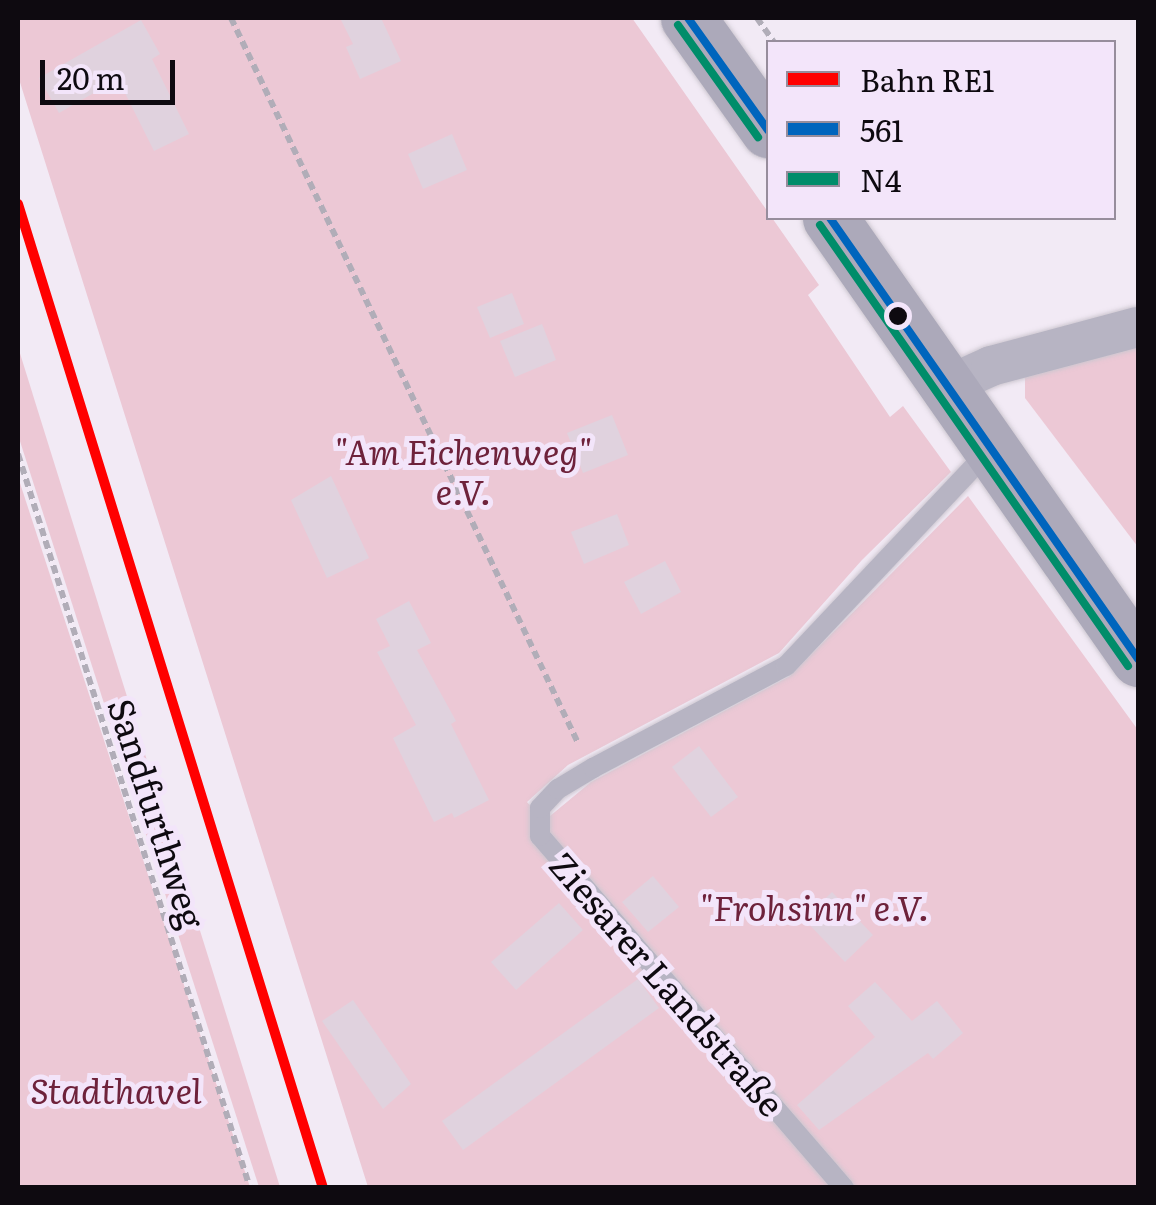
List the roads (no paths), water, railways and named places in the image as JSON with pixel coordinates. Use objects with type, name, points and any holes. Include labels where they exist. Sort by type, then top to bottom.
[{"type":"main road","points":[[688,18],[766,127]]},
{"type":"main road","points":[[831,220],[1138,659]]},
{"type":"street","points":[[948,386],[991,366],[1138,327]]},
{"type":"lane","name":"Ziesarer Landstraße","points":[[844,1188],[540,836],[540,808],[558,789],[593,768],[786,666],[993,447]]},
{"type":"rail line","name":"RE1","points":[[18,204],[323,1188]]},
{"type":"park label","name":"\"Am Eichenweg\" e.V.","points":[[463,470]]},
{"type":"park label","name":"\"Frohsinn\" e.V.","points":[[814,906]]},
{"type":"park label","name":"Stadthavel","points":[[116,1089]]}]
